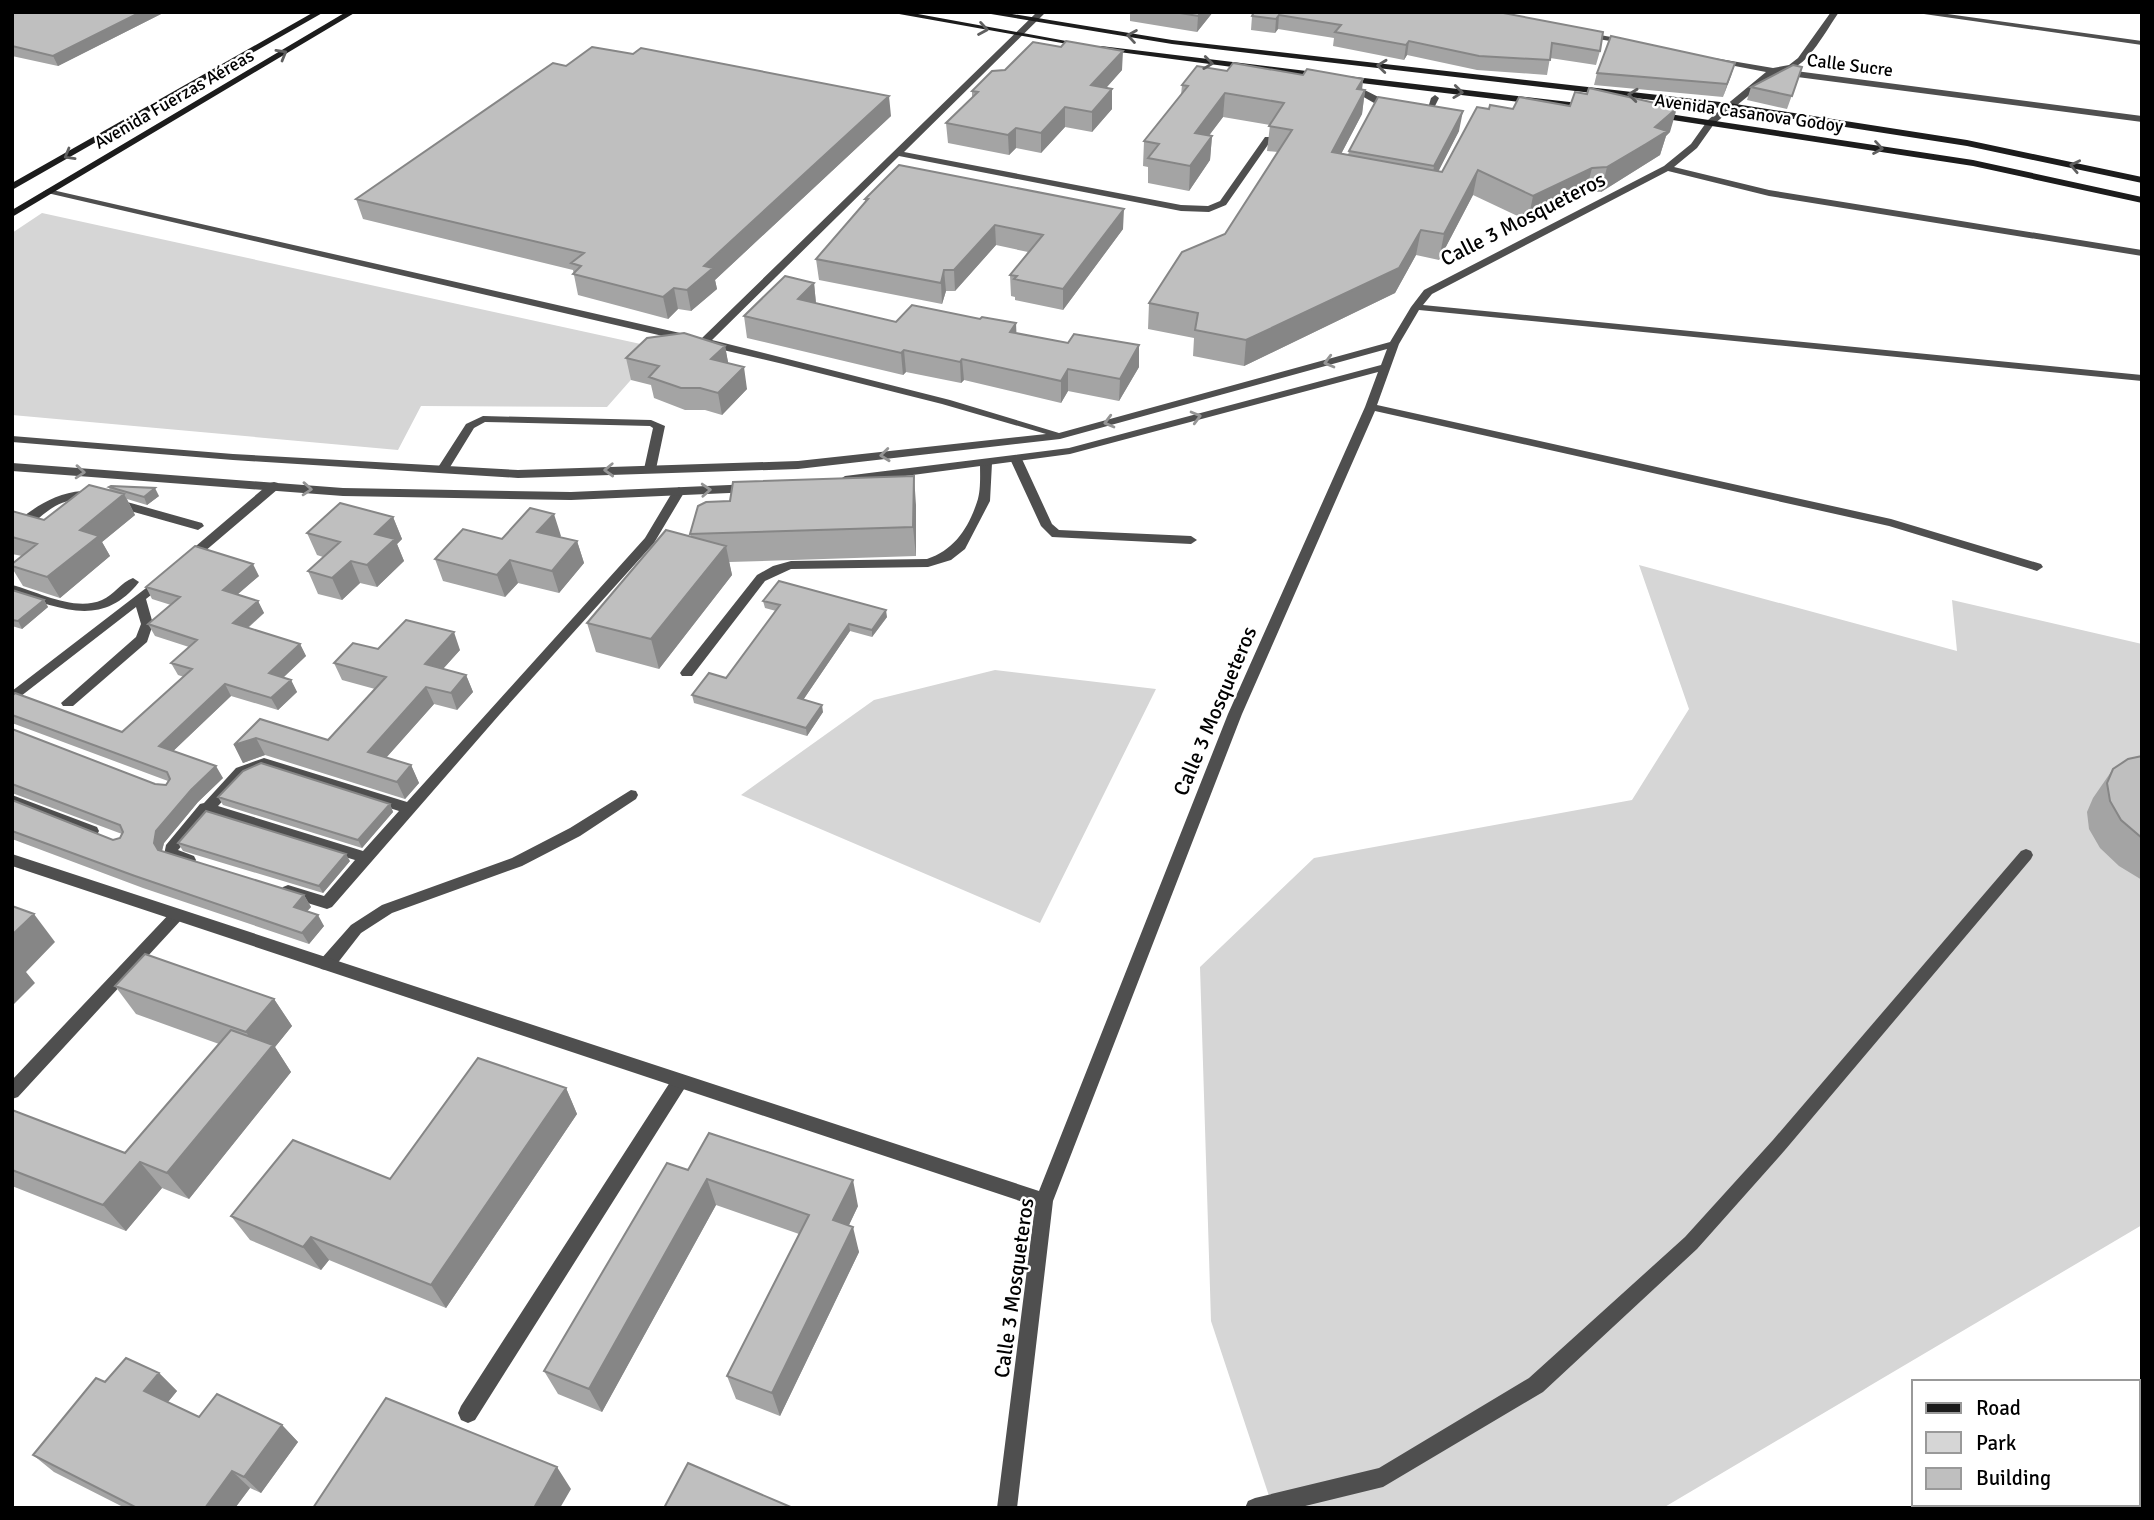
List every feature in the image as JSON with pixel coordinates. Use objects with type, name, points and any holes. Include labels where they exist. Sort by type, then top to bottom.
[{"type":"street","points":[[305,12],[318,13]]},
{"type":"street","name":"Avenida Fuerzas Aéreas","points":[[12,214],[352,12]]},
{"type":"street","points":[[892,12],[1164,58],[1601,109]]},
{"type":"street","name":"Avenida Casanova Godoy","points":[[983,12],[1172,42],[1728,106],[1967,144],[2142,180]]},
{"type":"street","points":[[704,342],[1044,12]]},
{"type":"street","name":"Calle 3 Mosqueteros","points":[[1007,1508],[1044,1201],[1235,714],[1371,407],[1394,344],[1427,292],[1667,168],[1694,146],[1711,122],[1728,106],[1773,71],[1792,67],[1801,60],[1835,12]]},
{"type":"street","points":[[1914,12],[2142,43]]},
{"type":"street","name":"Avenida Fuerzas Aéreas","points":[[13,186],[318,13]]},
{"type":"street","points":[[1569,31],[1637,44]]},
{"type":"street","name":"Calle Sucre","points":[[1705,57],[1773,71],[2142,119]]},
{"type":"street","points":[[1338,78],[1384,105],[1408,109]]},
{"type":"street","points":[[1420,111],[1433,106]]},
{"type":"street","points":[[1371,111],[1397,116]]},
{"type":"street","name":"Avenida Casanova Godoy","points":[[1642,114],[1711,122],[1973,163],[2142,200]]},
{"type":"street","points":[[896,153],[1168,205],[1209,209],[1223,203],[1268,139]]},
{"type":"street","points":[[1667,168],[1769,193],[2142,253]]},
{"type":"street","points":[[48,192],[292,244],[962,405],[1060,436],[1070,451]]},
{"type":"street","points":[[1416,307],[2142,377]]},
{"type":"street","points":[[25,460],[443,469],[518,474],[798,465],[1060,436],[1394,344]]},
{"type":"street","points":[[829,481],[1070,451],[1385,368]]},
{"type":"street","points":[[1371,407],[1891,523],[2037,567]]},
{"type":"street","points":[[443,469],[470,426],[482,419],[651,423],[659,426],[650,469]]},
{"type":"street","points":[[12,439],[25,460]]},
{"type":"street","points":[[1016,458],[1047,527],[1056,534],[1191,540]]},
{"type":"street","points":[[25,460],[343,492],[571,496],[766,487]]},
{"type":"street","points":[[687,673],[761,578],[777,569],[791,565],[928,563],[947,557],[961,546],[984,500],[986,463]]},
{"type":"street","points":[[12,698],[140,599],[274,486]]},
{"type":"street","points":[[275,887],[327,903],[650,540],[679,491]]},
{"type":"street","points":[[12,531],[55,499],[73,495],[86,495],[198,526]]},
{"type":"street","points":[[12,589],[73,607],[91,608],[109,602],[133,582]]},
{"type":"street","points":[[68,703],[142,639],[147,624],[140,599]]},
{"type":"street","points":[[210,867],[171,855],[171,849],[205,808],[241,772],[264,763],[410,808]]},
{"type":"street","points":[[327,964],[356,929],[387,909],[517,862],[575,832],[631,795]]},
{"type":"street","points":[[12,800],[110,838]]},
{"type":"street","points":[[205,808],[366,858]]},
{"type":"street","points":[[1255,1508],[1383,1477],[1536,1385],[1691,1242],[1779,1145],[2026,855]]},
{"type":"street","points":[[12,860],[1044,1201]]},
{"type":"street","points":[[12,1092],[177,915]]},
{"type":"street","points":[[468,1413],[680,1081]]},
{"type":"green space","points":[[42,213],[659,348],[607,407],[421,406],[398,450],[12,415],[12,233]]},
{"type":"green space","points":[[1639,565],[1957,651],[1952,600],[2142,644],[2142,1225],[1663,1508],[1273,1508],[1211,1321],[1200,967],[1314,858],[1632,800],[1689,709]]},
{"type":"green space","points":[[995,670],[1156,689],[1040,923],[741,795],[874,700]]},
{"type":"building","points":[[12,12],[141,12],[53,56],[12,46]]},
{"type":"building","points":[[1174,12],[1201,12],[1198,16]]},
{"type":"building","points":[[1254,12],[1498,12],[1603,32],[1600,51],[1552,43],[1550,60],[1479,56],[1409,41],[1406,45],[1335,32],[1341,25],[1279,15],[1276,19],[1252,16]]},
{"type":"building","points":[[1611,36],[1735,63],[1727,84],[1597,73]]},
{"type":"building","points":[[1066,41],[1123,51],[1091,85],[1112,89],[1092,112],[1065,107],[1041,133],[1016,128],[1008,135],[946,123],[978,92],[972,91],[992,71],[1005,70],[1033,42],[1061,47]]},
{"type":"building","points":[[592,47],[633,54],[641,48],[889,96],[704,266],[713,268],[687,290],[674,288],[663,297],[573,274],[581,266],[571,263],[584,253],[356,199],[553,63],[566,66]]},
{"type":"building","points":[[1233,63],[1303,75],[1307,69],[1363,79],[1357,89],[1365,90],[1332,152],[1442,172],[1477,107],[1489,109],[1490,105],[1513,109],[1519,97],[1570,106],[1575,92],[1587,94],[1589,88],[1677,108],[1655,127],[1667,131],[1646,144],[1607,167],[1592,168],[1533,196],[1478,170],[1444,234],[1421,230],[1399,268],[1246,340],[1195,330],[1198,313],[1149,303],[1182,252],[1225,234],[1292,130],[1269,126],[1284,103],[1225,93],[1195,133],[1212,136],[1190,166],[1148,158],[1159,144],[1144,141],[1188,86],[1182,85],[1197,66],[1227,71]]},
{"type":"building","points":[[1793,65],[1802,67],[1792,96],[1751,87]]},
{"type":"building","points":[[1378,97],[1463,111],[1434,166],[1349,151]]},
{"type":"building","points":[[899,165],[1124,209],[1063,289],[1014,279],[1017,276],[1010,275],[1043,235],[995,225],[954,270],[944,270],[941,283],[816,259],[868,199],[865,199]]},
{"type":"building","points":[[785,276],[814,283],[798,299],[896,322],[912,305],[980,319],[982,317],[1016,323],[1010,332],[1068,343],[1074,334],[1139,345],[1120,379],[1068,369],[1061,381],[962,359],[960,362],[904,350],[901,353],[744,316]]},
{"type":"building","points":[[684,333],[725,346],[711,359],[744,367],[718,393],[700,388],[681,388],[649,377],[659,366],[626,358],[647,338]]},
{"type":"building","points":[[914,476],[913,527],[690,534],[698,506],[706,502],[730,501],[733,482]]},
{"type":"building","points":[[89,485],[124,494],[80,530],[99,536],[47,577],[12,566],[37,544],[12,537],[12,511],[44,520]]},
{"type":"building","points":[[109,487],[155,488],[144,497]]},
{"type":"building","points":[[340,503],[393,517],[375,534],[395,539],[367,565],[351,561],[332,578],[308,571],[340,542],[307,533]]},
{"type":"building","points":[[530,508],[554,514],[537,532],[577,541],[552,571],[510,560],[497,575],[435,559],[463,529],[502,539]]},
{"type":"building","points":[[666,530],[726,546],[651,639],[587,623]]},
{"type":"building","points":[[195,546],[253,564],[223,590],[258,601],[233,623],[300,644],[269,673],[291,680],[271,698],[225,684],[159,746],[216,766],[156,831],[154,843],[158,850],[304,895],[294,907],[318,915],[302,933],[12,831],[12,800],[113,840],[120,838],[123,832],[120,825],[12,784],[12,729],[155,784],[166,785],[170,779],[167,772],[12,715],[12,696],[15,693],[122,732],[192,669],[171,663],[197,640],[148,624],[180,597],[146,587]]},
{"type":"building","points":[[779,581],[886,610],[872,630],[849,624],[798,698],[822,705],[806,728],[692,695],[709,673],[726,678],[780,605],[763,601]]},
{"type":"building","points":[[12,590],[44,600],[18,621],[12,620]]},
{"type":"building","points":[[406,620],[454,632],[425,664],[466,675],[451,693],[426,687],[368,752],[411,765],[397,782],[256,738],[234,745],[260,719],[328,740],[386,677],[334,663],[353,643],[378,649]]},
{"type":"building","points":[[2142,756],[2142,838],[2121,820],[2110,801],[2107,783],[2113,769],[2128,759]]},
{"type":"building","points":[[261,763],[390,804],[358,840],[218,797],[243,771]]},
{"type":"building","points":[[206,811],[346,854],[319,886],[178,843]]},
{"type":"building","points":[[12,906],[34,914],[12,935]]},
{"type":"building","points":[[145,954],[274,999],[246,1032],[115,986]]},
{"type":"building","points":[[231,1030],[273,1045],[167,1173],[140,1162],[103,1205],[12,1170],[12,1110],[125,1153]]},
{"type":"building","points":[[478,1058],[566,1088],[431,1285],[311,1237],[303,1247],[231,1216],[293,1140],[390,1179]]},
{"type":"building","points":[[709,1133],[853,1180],[833,1220],[853,1227],[772,1393],[727,1376],[809,1215],[707,1179],[589,1389],[544,1371],[667,1163],[688,1170]]},
{"type":"building","points":[[126,1358],[159,1373],[144,1391],[199,1417],[217,1394],[282,1425],[244,1477],[232,1471],[205,1508],[137,1508],[33,1455],[96,1378],[105,1382]]},
{"type":"building","points":[[386,1398],[557,1467],[534,1508],[313,1508]]},
{"type":"building","points":[[688,1463],[793,1508],[664,1508]]}]
